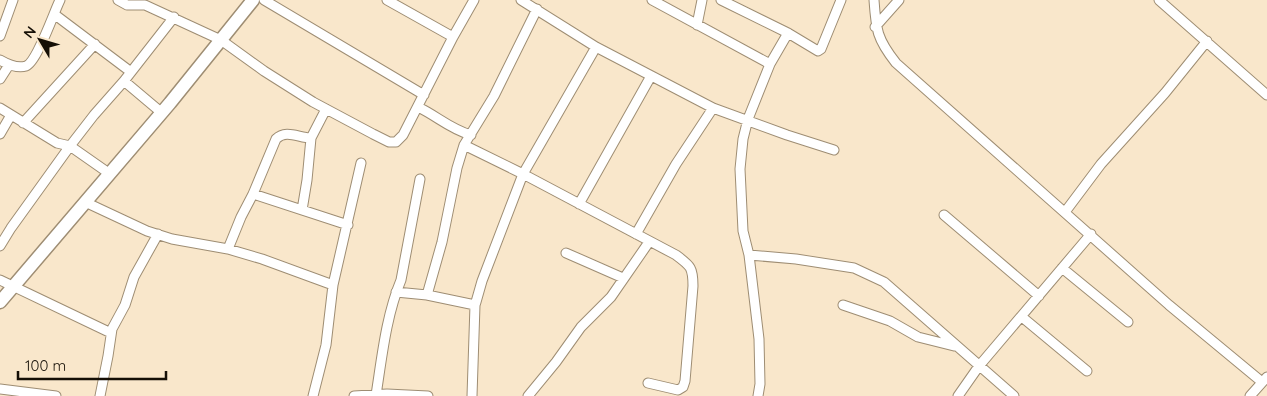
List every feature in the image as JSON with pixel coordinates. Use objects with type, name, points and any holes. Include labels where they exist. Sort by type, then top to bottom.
[{"type":"street","points":[[0,36],[13,0]]},
{"type":"street","points":[[0,60],[9,65],[26,66],[31,62],[60,0]]},
{"type":"street","points":[[118,0],[127,5],[139,3],[145,5],[221,40],[264,71],[326,109],[389,142],[396,142],[403,135],[474,0]]},
{"type":"street","points":[[0,302],[162,113],[253,0]]},
{"type":"street","points":[[264,0],[424,94]]},
{"type":"street","points":[[387,0],[453,37]]},
{"type":"street","points":[[521,0],[596,47],[713,108],[834,150]]},
{"type":"street","points":[[652,0],[770,64]]},
{"type":"street","points":[[697,25],[702,0]]},
{"type":"street","points":[[721,0],[788,33],[816,51],[820,50],[841,0]]},
{"type":"street","points":[[874,0],[875,26],[882,46],[896,63],[1169,304],[1265,380],[1250,396]]},
{"type":"street","points":[[875,26],[898,0]]},
{"type":"street","points":[[1165,2],[1267,94]]},
{"type":"street","points":[[427,295],[442,242],[456,168],[464,145],[494,96],[537,9]]},
{"type":"street","points":[[54,14],[131,72]]},
{"type":"street","points":[[0,246],[70,146],[174,17]]},
{"type":"street","points":[[758,396],[760,384],[759,340],[749,255],[743,232],[740,169],[743,139],[748,119],[770,64],[788,33]]},
{"type":"street","points":[[1064,212],[1101,164],[1165,93],[1208,41]]},
{"type":"street","points":[[23,123],[95,44]]},
{"type":"street","points":[[472,396],[475,305],[523,174],[596,47]]},
{"type":"street","points":[[0,79],[9,65]]},
{"type":"street","points":[[578,204],[652,76]]},
{"type":"street","points":[[124,81],[162,113]]},
{"type":"street","points":[[418,106],[447,125],[471,135]]},
{"type":"street","points":[[0,108],[57,143],[70,146],[110,174]]},
{"type":"street","points":[[636,234],[676,164],[713,108]]},
{"type":"street","points":[[302,210],[312,138],[326,109]]},
{"type":"street","points":[[0,134],[11,115]]},
{"type":"street","points":[[228,249],[276,139],[285,133],[312,138]]},
{"type":"street","points":[[464,145],[676,255],[693,270],[694,286],[683,387],[678,390],[648,383]]},
{"type":"street","points":[[313,396],[326,345],[333,285],[361,163]]},
{"type":"street","points":[[376,395],[385,340],[396,292],[401,280],[420,179]]},
{"type":"street","points":[[253,194],[348,225]]},
{"type":"street","points":[[86,202],[116,218],[172,239],[228,249],[262,259],[333,285]]},
{"type":"street","points":[[944,215],[1039,296]]},
{"type":"street","points":[[100,396],[111,333],[125,305],[134,277],[158,234]]},
{"type":"street","points":[[958,396],[979,366],[1091,234]]},
{"type":"street","points":[[528,396],[581,327],[611,297],[649,242]]},
{"type":"street","points":[[566,253],[624,278]]},
{"type":"street","points":[[749,255],[796,259],[854,268],[884,282],[1014,396]]},
{"type":"street","points":[[1062,268],[1128,322]]},
{"type":"street","points":[[0,280],[111,333]]},
{"type":"street","points":[[396,292],[427,295],[475,305]]},
{"type":"street","points":[[843,305],[890,321],[918,336],[957,347]]},
{"type":"street","points":[[1022,317],[1087,371]]},
{"type":"street","points":[[0,389],[56,396]]},
{"type":"street","points":[[354,396],[428,396]]}]
